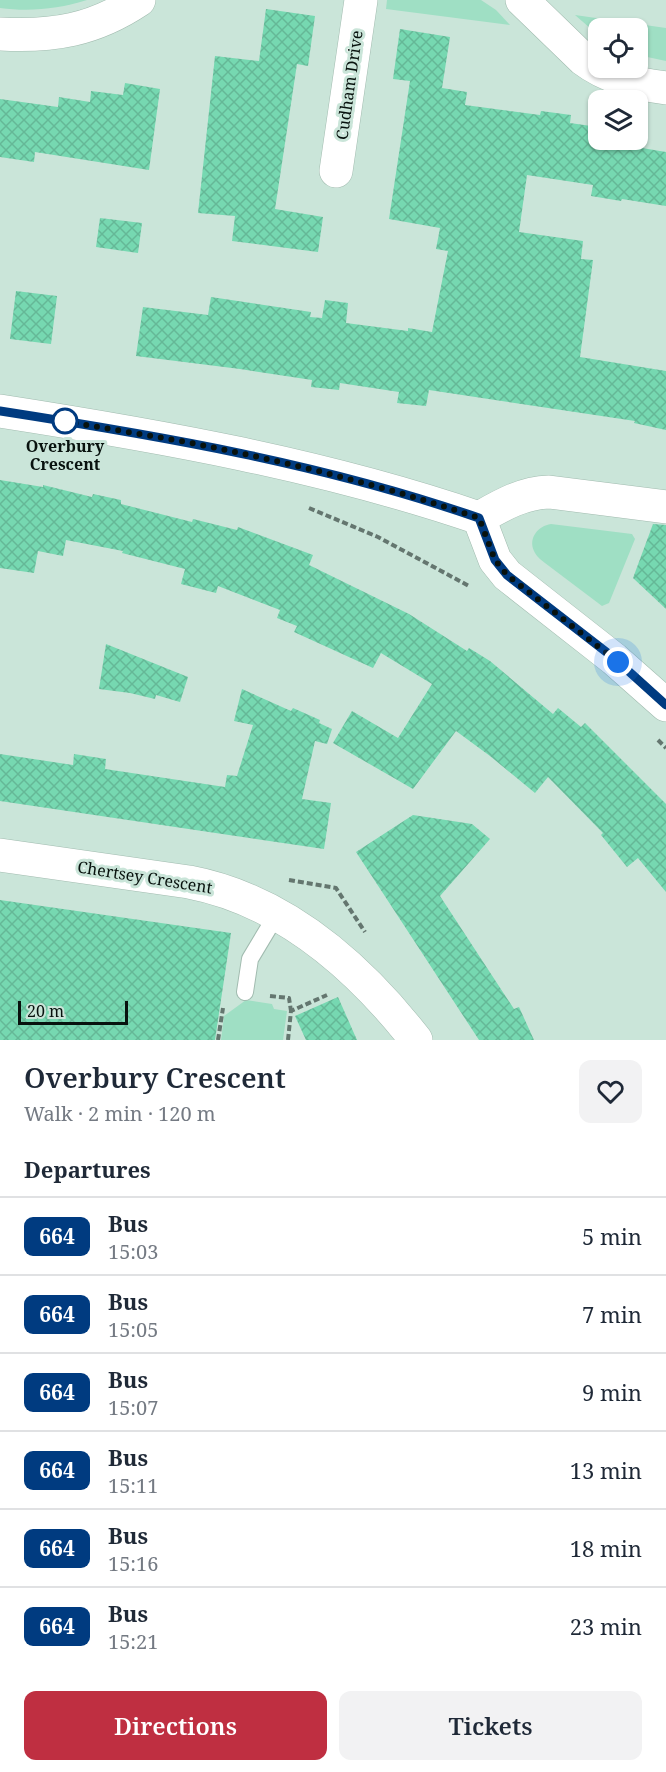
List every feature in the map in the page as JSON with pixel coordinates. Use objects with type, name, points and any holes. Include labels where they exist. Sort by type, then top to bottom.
[{"type":"street","points":[[0,34],[33,36],[71,31],[108,18],[139,0]]},
{"type":"street","name":"Cudham Drive","points":[[336,171],[361,0]]},
{"type":"street","points":[[522,0],[593,66],[614,77],[666,88]]},
{"type":"street","points":[[0,411],[191,443],[297,466],[393,491],[479,518],[512,499],[549,492],[666,507]]},
{"type":"street","points":[[479,518],[495,560],[507,575],[614,658],[666,705]]},
{"type":"street","name":"Chertsey Crescent","points":[[0,855],[203,885],[257,904],[277,914],[320,944],[360,977],[388,1005],[416,1040]]},
{"type":"lane","points":[[245,992],[250,959],[277,914]]},
{"type":"path","points":[[302,506],[378,537],[469,586]]},
{"type":"path","points":[[656,738],[666,748]]},
{"type":"path","points":[[288,1040],[291,1011],[347,987],[360,977]]},
{"type":"green space","points":[[0,0],[87,0],[55,8],[22,10],[0,8]]},
{"type":"green space","points":[[387,0],[481,0],[496,10],[510,25],[386,9]]},
{"type":"green space","points":[[575,15],[596,18],[588,18],[588,26]]},
{"type":"green space","points":[[648,25],[666,28],[666,61],[648,57]]},
{"type":"green space","points":[[551,524],[632,534],[635,539],[609,603],[602,606],[536,555],[532,546],[533,537],[542,527]]},
{"type":"green space","points":[[246,1000],[272,1004],[274,1009],[287,1011],[283,1040],[221,1040],[224,1016]]},
{"type":"building","points":[[266,9],[315,16],[308,66],[297,64],[275,209],[323,217],[318,252],[232,241],[235,216],[198,213],[215,56],[259,61]]},
{"type":"building","points":[[400,29],[450,37],[442,88],[467,92],[465,105],[540,115],[541,111],[571,115],[570,123],[588,126],[588,150],[648,149],[666,152],[666,206],[591,196],[593,185],[527,175],[519,232],[583,241],[581,259],[593,260],[580,357],[666,371],[666,430],[634,423],[635,421],[429,390],[426,406],[397,403],[399,392],[340,383],[339,390],[311,387],[312,380],[136,356],[143,307],[208,315],[211,297],[311,312],[310,317],[322,318],[325,300],[348,303],[346,323],[432,332],[448,251],[436,249],[440,228],[389,219],[410,81],[393,79]]},
{"type":"building","points":[[125,83],[160,89],[149,170],[35,152],[34,162],[0,157],[0,99],[58,107],[59,97],[90,102],[91,91],[123,95]]},
{"type":"building","points":[[100,218],[142,223],[138,253],[96,247]]},
{"type":"building","points":[[16,291],[57,296],[51,344],[10,339]]},
{"type":"building","points":[[0,480],[43,487],[43,485],[92,497],[93,494],[121,500],[121,504],[192,522],[193,519],[237,530],[238,527],[313,555],[309,565],[409,614],[467,651],[469,648],[490,661],[553,714],[558,708],[581,727],[585,723],[666,804],[666,892],[638,858],[627,867],[601,835],[603,833],[548,777],[535,793],[456,731],[413,789],[333,743],[352,711],[398,738],[432,684],[381,653],[373,668],[294,632],[297,626],[277,618],[280,610],[218,586],[216,593],[181,584],[185,569],[122,553],[123,551],[66,540],[63,556],[38,551],[34,573],[0,568]]},
{"type":"building","points":[[653,524],[666,525],[666,609],[633,578]]},
{"type":"building","points":[[106,644],[188,677],[180,702],[156,695],[155,699],[99,689]]},
{"type":"building","points":[[242,689],[291,711],[293,708],[320,720],[319,723],[332,729],[327,744],[315,741],[302,799],[331,803],[324,849],[0,801],[0,754],[73,765],[74,754],[106,759],[105,769],[225,787],[227,775],[237,776],[253,725],[234,721]]},
{"type":"building","points":[[413,815],[472,824],[490,839],[440,896],[514,1009],[519,1007],[534,1040],[479,1040],[356,852]]},
{"type":"building","points":[[0,900],[231,933],[215,1040],[0,1040]]},
{"type":"building","points":[[338,997],[357,1040],[306,1040],[295,1016]]},
{"type":"bus line","name":"664","points":[[0,411],[191,443],[297,466],[393,491],[479,518],[495,560],[513,581],[614,658],[666,705]]},
{"type":"place","name":"Overbury Crescent","points":[[65,421]]},
{"type":"route","points":[[65,421],[191,443],[297,466],[393,491],[479,518],[495,560],[507,575],[618,662]]}]
